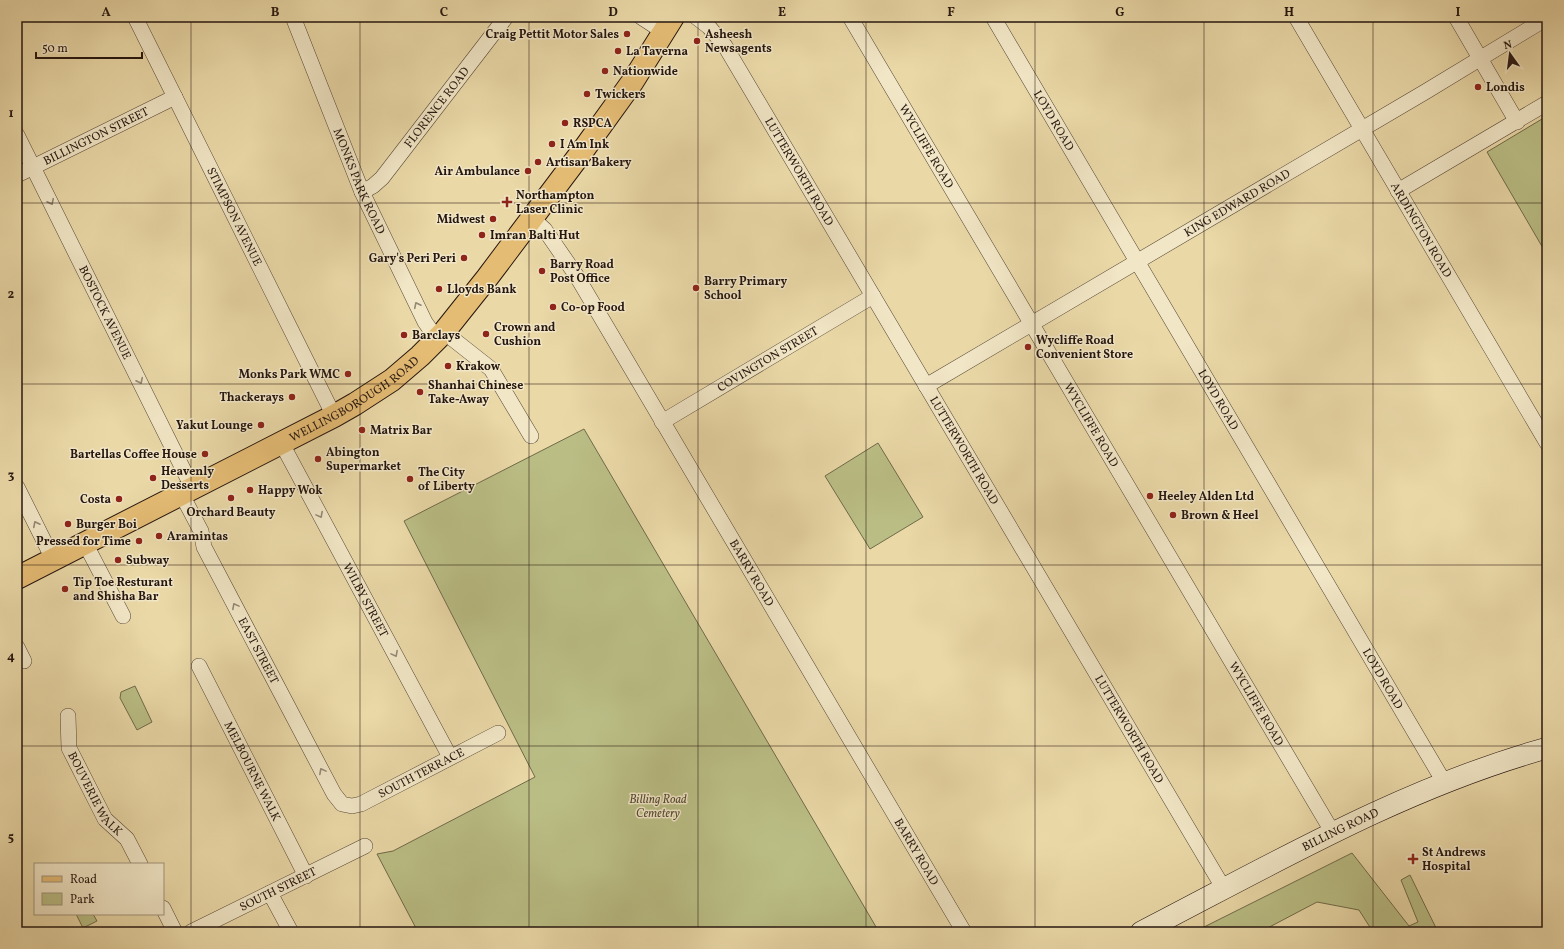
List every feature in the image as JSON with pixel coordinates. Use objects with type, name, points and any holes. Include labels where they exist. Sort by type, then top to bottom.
[{"type":"main road","name":"WELLINGBOROUGH ROAD","points":[[17,578],[282,444],[355,404],[392,380],[420,356],[441,335],[487,278],[633,81],[669,24]]},
{"type":"street","name":"STIMPSON AVENUE","points":[[135,17],[334,416]]},
{"type":"street","name":"MONKS PARK ROAD","points":[[293,17],[362,192],[425,322],[428,327],[491,369],[531,436]]},
{"type":"street","name":"FLORENCE ROAD","points":[[362,192],[373,186],[382,178],[506,17]]},
{"type":"street","points":[[641,17],[669,24]]},
{"type":"street","name":"LUTTERWORTH ROAD","points":[[696,17],[709,27],[725,46],[1224,889]]},
{"type":"street","name":"WYCLIFFE ROAD","points":[[850,17],[1333,833]]},
{"type":"street","name":"LOYD ROAD","points":[[993,17],[1444,782]]},
{"type":"street","name":"ARDINGTON ROAD","points":[[1296,17],[1547,443]]},
{"type":"street","points":[[1456,17],[1517,122]]},
{"type":"street","name":"KING EDWARD ROAD","points":[[926,386],[1033,324],[1547,18]]},
{"type":"street","name":"BILLINGTON STREET","points":[[17,175],[174,97]]},
{"type":"street","points":[[1398,191],[1547,103]]},
{"type":"street","name":"BOSTOCK AVENUE","points":[[17,135],[188,492]]},
{"type":"street","name":"BARRY ROAD","points":[[532,218],[545,230],[576,276],[964,932]]},
{"type":"street","name":"COVINGTON STREET","points":[[662,422],[873,296]]},
{"type":"street","name":"WILBY STREET","points":[[282,444],[450,757]]},
{"type":"street","points":[[17,487],[53,559]]},
{"type":"street","name":"EAST STREET","points":[[188,492],[201,531],[204,547],[334,794],[342,804]]},
{"type":"street","points":[[85,543],[123,616]]},
{"type":"street","points":[[17,647],[24,661]]},
{"type":"street","name":"MELBOURNE WALK","points":[[199,666],[306,876]]},
{"type":"street","name":"BOUVERIE WALK","points":[[68,716],[69,748],[105,819],[127,839],[139,863]]},
{"type":"street","name":"SOUTH TERRACE","points":[[342,804],[352,806],[361,804],[498,733]]},
{"type":"street","name":"BILLING ROAD","points":[[1141,932],[1333,833],[1444,782],[1547,748]]},
{"type":"street","name":"SOUTH STREET","points":[[191,932],[365,846]]},
{"type":"street","points":[[270,893],[291,932]]},
{"type":"street","points":[[164,910],[176,932]]},
{"type":"green space","points":[[1547,116],[1547,255],[1487,152]]},
{"type":"green space","name":"Billing Road Cemetery","points":[[584,429],[879,932],[418,932],[377,854],[393,851],[535,777],[404,521]]},
{"type":"green space","points":[[878,443],[923,517],[870,549],[825,476]]},
{"type":"green space","points":[[135,686],[152,722],[137,730],[120,698],[121,692]]},
{"type":"green space","points":[[1352,853],[1409,926],[1418,922],[1401,880],[1410,875],[1438,932],[1373,932],[1359,910],[1317,902],[1260,932],[1194,932]]},
{"type":"green space","points":[[76,915],[94,915],[97,921],[83,928]]},
{"type":"place","name":"Craig Pettit Motor Sales","points":[[627,34]]},
{"type":"place","name":"Asheesh Newsagents","points":[[697,41]]},
{"type":"place","name":"La Taverna","points":[[618,51]]},
{"type":"place","name":"Nationwide","points":[[605,71]]},
{"type":"place","name":"Londis","points":[[1478,87]]},
{"type":"place","name":"Twickers","points":[[587,94]]},
{"type":"place","name":"RSPCA","points":[[565,123]]},
{"type":"place","name":"I Am Ink","points":[[552,144]]},
{"type":"place","name":"Artisan Bakery","points":[[538,162]]},
{"type":"place","name":"Air Ambulance","points":[[528,171]]},
{"type":"place","name":"Northampton Laser Clinic","points":[[507,202]]},
{"type":"place","name":"Midwest","points":[[493,219]]},
{"type":"place","name":"Imran Balti Hut","points":[[482,235]]},
{"type":"place","name":"Gary's Peri Peri","points":[[464,258]]},
{"type":"place","name":"Barry Road Post Office","points":[[542,271]]},
{"type":"place","name":"Barry Primary School","points":[[696,288]]},
{"type":"place","name":"Lloyds Bank","points":[[439,289]]},
{"type":"place","name":"Co-op Food","points":[[553,307]]},
{"type":"place","name":"Crown and Cushion","points":[[486,334]]},
{"type":"place","name":"Barclays","points":[[404,335]]},
{"type":"place","name":"Wycliffe Road Convenient Store","points":[[1028,347]]},
{"type":"place","name":"Krakow","points":[[448,366]]},
{"type":"place","name":"Monks Park WMC","points":[[348,374]]},
{"type":"place","name":"Shanhai Chinese Take-Away","points":[[420,392]]},
{"type":"place","name":"Thackerays","points":[[292,397]]},
{"type":"place","name":"Yakut Lounge","points":[[261,425]]},
{"type":"place","name":"Matrix Bar","points":[[362,430]]},
{"type":"place","name":"Bartellas Coffee House","points":[[205,454]]},
{"type":"place","name":"Abington Supermarket","points":[[318,459]]},
{"type":"place","name":"Heavenly Desserts","points":[[153,478]]},
{"type":"place","name":"The City of Liberty","points":[[410,479]]},
{"type":"place","name":"Happy Wok","points":[[250,490]]},
{"type":"place","name":"Heeley Alden Ltd","points":[[1150,496]]},
{"type":"place","name":"Orchard Beauty","points":[[231,498]]},
{"type":"place","name":"Costa","points":[[119,499]]},
{"type":"place","name":"Brown & Heel","points":[[1173,515]]},
{"type":"place","name":"Burger Boi","points":[[68,524]]},
{"type":"place","name":"Aramintas","points":[[159,536]]},
{"type":"place","name":"Pressed for Time","points":[[139,541]]},
{"type":"place","name":"Subway","points":[[118,560]]},
{"type":"place","name":"Tip Toe Resturant and Shisha Bar","points":[[65,589]]},
{"type":"place","name":"St Andrews Hospital","points":[[1413,859]]}]
